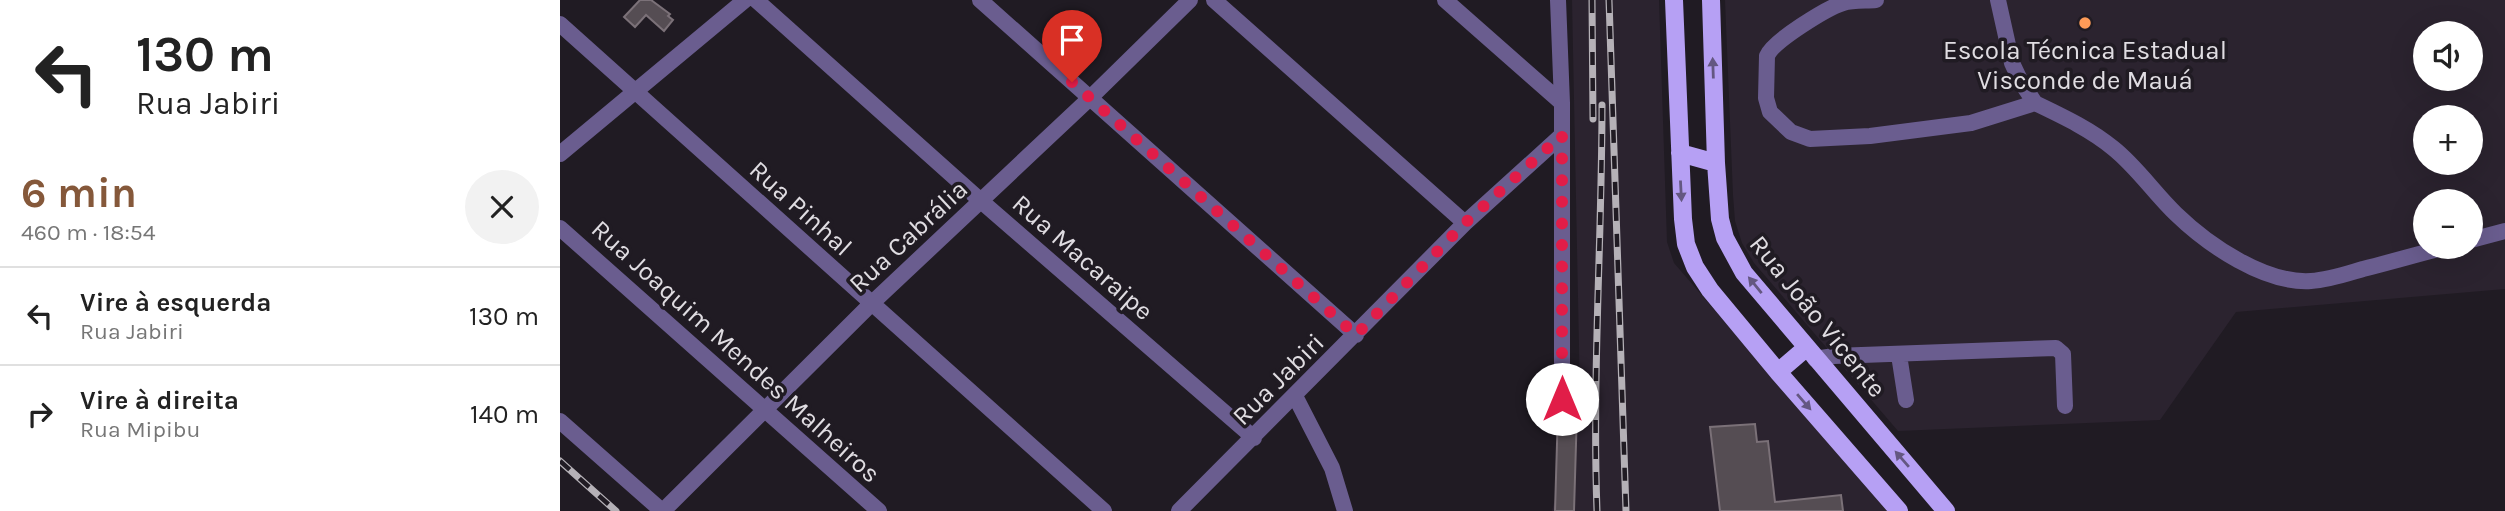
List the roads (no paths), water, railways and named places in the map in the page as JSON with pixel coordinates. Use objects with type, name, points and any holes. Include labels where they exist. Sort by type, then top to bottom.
[{"type":"main road","points":[[1674,0],[1683,219],[1686,244],[1695,267],[1778,372],[1899,511]]},
{"type":"main road","name":"Rua João Vicente","points":[[1711,0],[1720,219],[1733,256],[1810,353],[1946,511]]},
{"type":"main road","points":[[1680,153],[1716,163]]},
{"type":"main road","points":[[1778,372],[1810,353]]},
{"type":"street","points":[[560,154],[745,0]]},
{"type":"street","name":"Rua Macaraipe","points":[[756,0],[981,201],[1254,438]]},
{"type":"street","points":[[980,0],[1356,335]]},
{"type":"street","name":"Rua Cabrália","points":[[662,511],[765,412],[871,304],[1190,0]]},
{"type":"street","points":[[1214,0],[1465,223]]},
{"type":"street","points":[[1445,0],[1562,103]]},
{"type":"street","points":[[1558,0],[1562,103],[1562,399]]},
{"type":"street","points":[[1876,0],[1842,2],[1781,39],[1769,52],[1767,107],[1783,127],[1810,139],[1892,134],[1971,123],[2035,103]]},
{"type":"street","points":[[1998,0],[2012,63],[2035,103],[2070,119],[2114,148],[2144,177],[2175,214],[2211,243],[2252,267],[2283,279],[2311,281],[2413,256]]},
{"type":"street","name":"Rua Pinhal","points":[[560,24],[1104,511]]},
{"type":"street","name":"Rua Jabiri","points":[[1179,511],[1465,223],[1562,135]]},
{"type":"street","name":"Rua Joaquim Mendes Malheiros","points":[[560,228],[879,511]]},
{"type":"street","points":[[2483,237],[2505,231]]},
{"type":"street","points":[[1810,353],[1833,356],[1899,355],[2056,348],[2063,354],[2065,405]]},
{"type":"street","points":[[1899,355],[1906,400]]},
{"type":"street","points":[[1296,396],[1332,468],[1345,511]]},
{"type":"street","points":[[560,421],[662,511]]},
{"type":"railway","points":[[1592,0],[1593,119]]},
{"type":"railway","points":[[1609,0],[1626,511]]},
{"type":"railway","points":[[1597,511],[1596,410],[1602,105]]},
{"type":"railway","points":[[560,461],[616,511]]},
{"type":"place","name":"Escola Técnica Estadual Visconde de Mauá","points":[[2085,23]]}]
